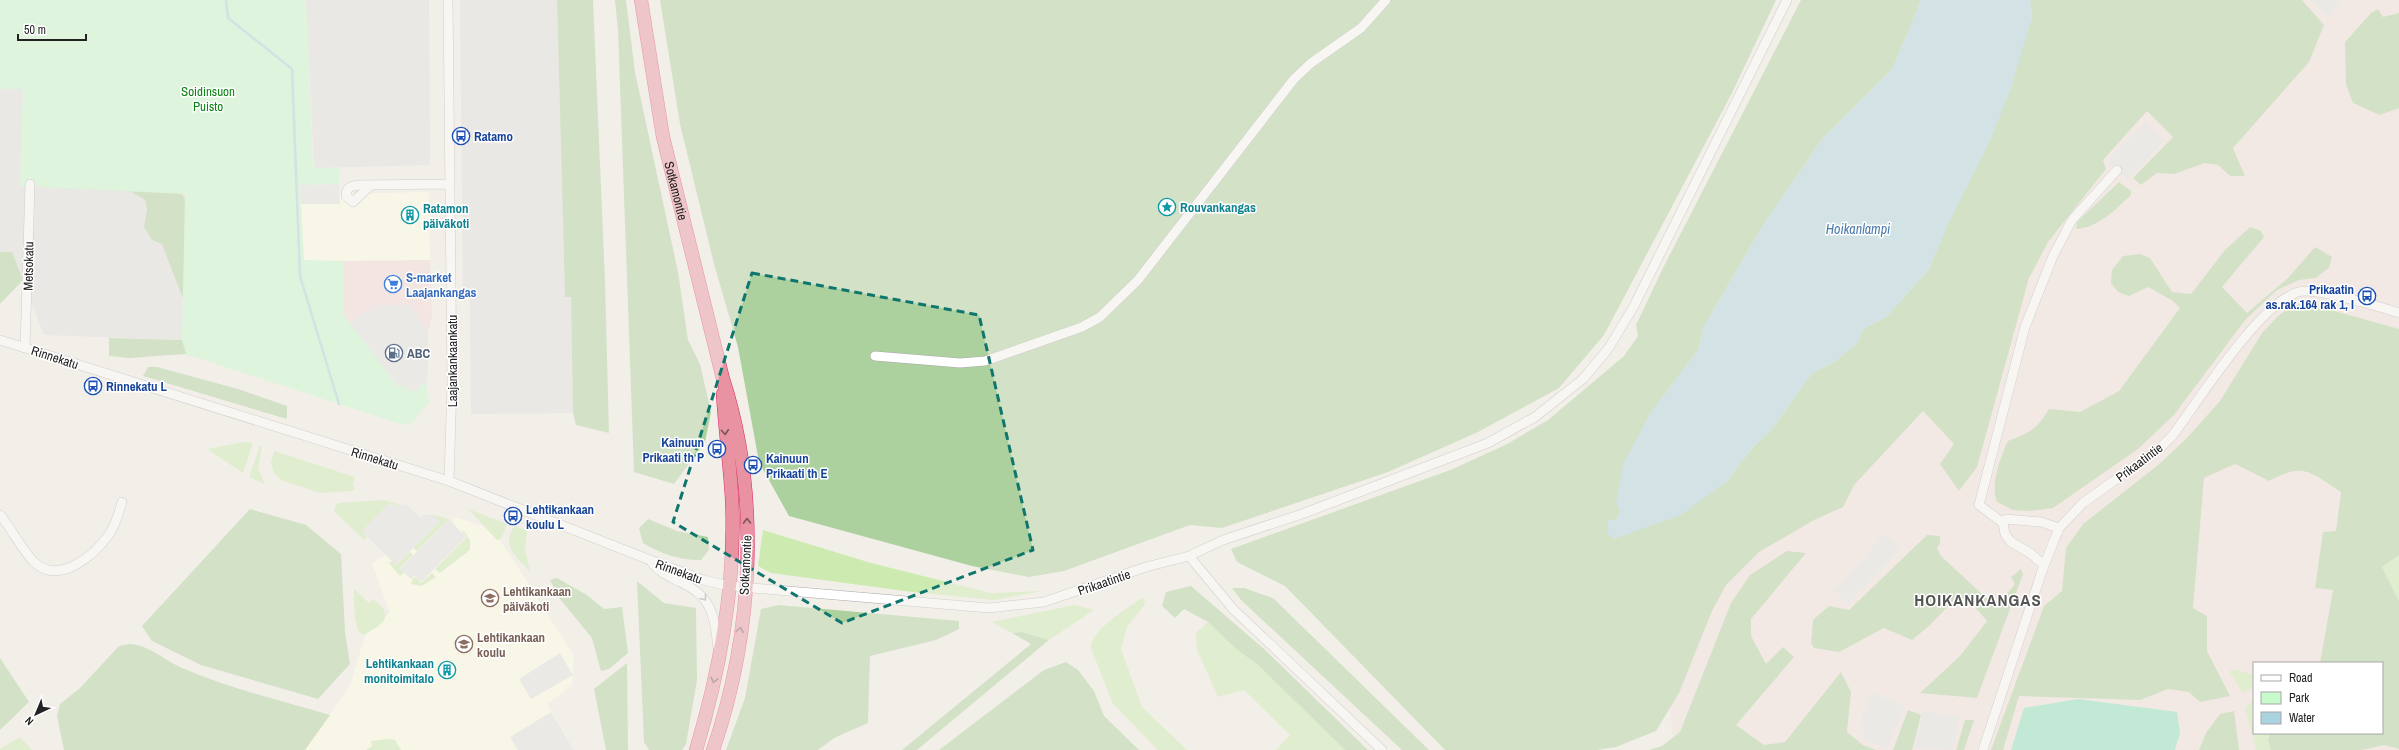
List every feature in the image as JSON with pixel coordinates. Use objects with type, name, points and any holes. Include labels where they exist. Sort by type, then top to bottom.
[{"type":"highway","name":"Sotkamontie","points":[[641,0],[664,137],[723,379],[734,414],[745,473],[747,549],[745,588],[735,668],[713,750]]},
{"type":"highway","name":"Sotkamontie","points":[[696,750],[719,657],[729,586],[732,499],[726,447],[723,379]]},
{"type":"street","name":"Laajankankaankatu","points":[[448,0],[452,411],[449,481]]},
{"type":"street","points":[[875,356],[960,363],[985,361],[1082,327],[1100,317],[1138,280],[1294,79],[1311,63],[1361,28],[1386,0]]},
{"type":"street","name":"Prikaatintie","points":[[745,588],[990,608],[1044,602],[1146,567],[1189,556],[1223,540],[1302,514],[1488,443],[1535,417],[1583,379],[1608,349],[1634,306],[1788,0]]},
{"type":"street","points":[[2044,565],[2030,553],[2010,542],[2005,534],[2002,523],[1979,504],[2025,328],[2061,239],[2072,220],[2117,170]]},
{"type":"street","name":"Metsokatu","points":[[25,348],[30,184]]},
{"type":"street","points":[[371,185],[450,184]]},
{"type":"street","name":"Prikaatintie","points":[[1982,750],[2044,565],[2059,528],[2083,503],[2161,447],[2173,435],[2246,335],[2275,304],[2299,292],[2334,295],[2399,313]]},
{"type":"street","name":"Rinnekatu","points":[[0,340],[449,481],[703,580],[745,588]]},
{"type":"street","points":[[0,515],[35,562],[52,571],[66,570],[83,560],[110,533],[118,519],[122,502]]},
{"type":"street","points":[[2002,523],[2006,519],[2021,519],[2059,528]]},
{"type":"street","points":[[1189,556],[1233,609],[1382,750]]},
{"type":"street","points":[[650,560],[655,567],[669,577],[700,592],[707,602],[714,619],[719,657]]},
{"type":"highlighted area","points":[[752,273],[979,315],[1033,550],[842,623],[673,522]]},
{"type":"shaded area","points":[[306,0],[429,0],[430,165],[314,168]]},
{"type":"shaded area","points":[[460,0],[557,0],[565,297],[571,297],[573,413],[471,414],[470,298],[463,298]]},
{"type":"shaded area","points":[[2045,0],[2399,0],[2399,750],[1673,750],[1663,586],[1930,280]]},
{"type":"shaded area","points":[[2311,0],[2341,0],[2329,17]]},
{"type":"shaded area","points":[[0,85],[23,86],[20,185],[185,194],[182,340],[44,335],[12,253],[0,252]]},
{"type":"shaded area","points":[[2145,122],[2165,141],[2127,180],[2107,161]]},
{"type":"shaded area","points":[[339,184],[340,194],[429,192],[430,260],[304,261],[300,185]]},
{"type":"shaded area","points":[[339,184],[340,204],[301,204],[300,185]]},
{"type":"shaded area","points":[[430,260],[432,316],[428,333],[427,384],[351,325],[343,315],[342,296],[344,261]]},
{"type":"shaded area","points":[[379,305],[411,305],[428,333],[427,384],[420,385],[418,391],[407,391],[405,385],[398,387],[349,322]]},
{"type":"shaded area","points":[[390,502],[395,507],[399,504],[407,505],[421,519],[424,515],[434,515],[440,522],[396,565],[362,531]]},
{"type":"shaded area","name":"Lehtikankaan koulu","points":[[455,517],[494,530],[574,656],[572,685],[547,704],[574,750],[305,750],[350,686],[366,632],[390,613],[372,563]]},
{"type":"shaded area","points":[[449,519],[466,537],[421,582],[414,576],[411,579],[400,569]]},
{"type":"shaded area","points":[[1884,534],[1901,549],[1848,604],[1834,591]]},
{"type":"shaded area","points":[[560,653],[573,675],[531,699],[519,679]]},
{"type":"shaded area","points":[[1872,692],[1905,707],[1887,749],[1864,739],[1862,715]]},
{"type":"shaded area","points":[[1923,711],[1960,717],[1953,750],[1914,748]]},
{"type":"shaded area","points":[[551,712],[574,750],[518,750],[510,737]]},
{"type":"green space","name":"Soidinsuon Puisto","points":[[0,0],[306,0],[313,168],[340,168],[339,184],[300,185],[304,260],[344,261],[343,315],[405,385],[418,391],[420,385],[427,384],[429,402],[413,422],[403,425],[186,354],[182,340],[185,194],[20,186],[23,89],[0,89]]},
{"type":"green space","points":[[557,0],[593,0],[605,281],[609,433],[576,425],[573,413],[571,297],[565,297]]},
{"type":"green space","points":[[615,0],[626,0],[635,72],[678,272],[688,340],[700,364],[711,412],[705,442],[674,484],[634,472],[618,30]]},
{"type":"green space","points":[[660,0],[1776,0],[1732,93],[1604,335],[1559,388],[1478,432],[1388,472],[1222,528],[1190,525],[1064,571],[1029,577],[972,566],[789,516],[759,462],[738,347],[714,264],[680,124]]},
{"type":"green space","points":[[1801,0],[1921,0],[1893,68],[1823,138],[1765,222],[1703,328],[1699,349],[1649,415],[1621,512],[1616,520],[1608,521],[1609,528],[1726,482],[1752,448],[1772,429],[1812,373],[1836,361],[1858,342],[1863,329],[1886,317],[1929,269],[2032,18],[2030,0],[2302,0],[2324,25],[2309,62],[2233,148],[2245,176],[2230,176],[2218,165],[2205,163],[2174,174],[2157,173],[2141,185],[2133,178],[2173,137],[2147,111],[2103,160],[2106,169],[2048,242],[2029,278],[1977,467],[1959,491],[1940,464],[1954,444],[1923,411],[1854,485],[1843,507],[1814,520],[1759,552],[1726,585],[1712,611],[1679,693],[1656,731],[1616,747],[1597,750],[1445,750],[1285,586],[1237,562],[1231,549],[1453,469],[1507,444],[1548,420],[1624,356],[1638,336],[1636,325],[1664,266]]},
{"type":"green space","points":[[2378,9],[2383,17],[2399,13],[2399,108],[2380,115],[2353,103],[2346,84],[2345,42],[2371,13]]},
{"type":"green space","points":[[2119,182],[2131,191],[2131,195],[2106,217],[2092,225],[2076,229],[2077,222]]},
{"type":"green space","points":[[176,185],[215,246],[212,361],[186,354],[129,358],[109,356],[109,338],[182,340],[187,309],[162,244],[152,240],[144,227],[147,209],[145,200],[130,191],[64,188]]},
{"type":"green space","points":[[2250,227],[2261,231],[2264,237],[2222,287],[2247,313],[2288,278],[2315,247],[2332,257],[2329,268],[2316,278],[2299,280],[2277,290],[2246,319],[2174,415],[2138,449],[2053,508],[2029,511],[2013,510],[1997,502],[1995,495],[1995,479],[1999,463],[2008,441],[2032,430],[2037,426],[2049,409],[2080,412],[2119,391],[2180,308],[2173,301],[2148,287],[2129,296],[2118,292],[2111,283],[2112,270],[2123,256],[2140,254],[2150,258],[2172,292],[2191,294],[2225,250]]},
{"type":"green space","points":[[0,252],[12,252],[23,280],[0,304]]},
{"type":"green space","points":[[2306,303],[2399,329],[2399,555],[2382,567],[2399,601],[2399,749],[2384,745],[2362,750],[2271,750],[2268,740],[2270,734],[2383,734],[2383,662],[2320,662],[2333,590],[2315,588],[2323,532],[2336,531],[2341,492],[2314,475],[2306,472],[2291,472],[2269,481],[2235,464],[2204,478],[2193,608],[2207,616],[2207,651],[2230,696],[2200,702],[2189,692],[2168,689],[2140,700],[2019,696],[2003,750],[1991,750],[2044,606],[2062,591],[2066,548],[2083,524],[2158,465],[2186,439],[2220,401],[2262,333],[2278,316],[2292,306]]},
{"type":"green space","points":[[148,367],[157,367],[238,389],[287,406],[287,419],[143,376]]},
{"type":"green space","points":[[244,442],[253,443],[243,473],[207,449]]},
{"type":"green space","points":[[260,446],[262,446],[258,469],[265,484],[249,477]]},
{"type":"green space","points":[[274,451],[355,477],[353,484],[355,488],[353,491],[320,493],[281,480],[274,473],[271,463]]},
{"type":"green space","points":[[384,500],[399,504],[395,507],[390,503],[362,531],[367,536],[364,540],[335,512],[334,509],[338,503]]},
{"type":"green space","points":[[250,509],[306,525],[341,554],[345,632],[350,664],[318,699],[201,665],[152,641],[142,626]]},
{"type":"green space","points":[[468,509],[507,524],[501,539],[497,540]]},
{"type":"green space","points":[[434,515],[449,519],[417,551],[413,548],[439,522]]},
{"type":"green space","points":[[648,519],[677,531],[708,537],[709,550],[701,560],[693,560],[670,556],[650,547],[643,543],[639,528]]},
{"type":"green space","points":[[515,526],[527,531],[525,548],[530,572],[512,551],[510,545],[509,540]]},
{"type":"green space","points":[[763,530],[871,563],[991,593],[1043,591],[994,600],[912,592],[771,573],[758,566]]},
{"type":"green space","points":[[464,531],[470,540],[470,550],[440,573],[435,569],[467,537],[462,532]]},
{"type":"green space","points":[[1927,535],[1940,536],[1940,544],[1937,548],[1941,556],[1996,607],[2015,584],[2011,577],[2021,569],[2023,574],[1977,698],[1920,693],[1960,656],[1987,621],[1967,598],[1956,598],[1929,626],[1912,640],[1884,628],[1839,652],[1814,648],[1811,643],[1813,620],[1829,606],[1849,610]]},
{"type":"green space","points":[[1787,551],[1806,553],[1751,619],[1751,636],[1766,664],[1783,647],[1794,657],[1736,725],[1764,745],[1785,742],[1841,672],[1851,692],[1847,732],[1863,745],[1876,750],[1649,750],[1662,746],[1680,732],[1731,603],[1750,575]]},
{"type":"green space","points":[[410,552],[413,555],[400,568],[404,573],[400,576],[389,563],[392,561],[396,565]]},
{"type":"green space","points":[[2399,555],[2399,601],[2382,567]]},
{"type":"green space","points":[[432,573],[436,577],[422,586],[411,584],[413,578],[415,577],[421,583]]},
{"type":"green space","points":[[557,578],[587,595],[604,609],[622,607],[628,653],[609,669],[601,671],[592,638],[560,599],[550,580]]},
{"type":"green space","points":[[637,581],[664,603],[696,608],[697,680],[686,744],[682,750],[649,750],[644,742]]},
{"type":"green space","points":[[1191,586],[1264,649],[1368,750],[1345,750],[1258,665],[1236,649],[1208,622],[1184,609],[1175,618],[1162,606],[1166,592]]},
{"type":"green space","points":[[1232,588],[1244,588],[1273,598],[1429,750],[1402,750],[1241,600]]},
{"type":"green space","points":[[354,589],[369,603],[373,599],[380,605],[385,615],[381,624],[364,635],[360,633],[356,622]]},
{"type":"green space","points":[[1142,598],[1145,599],[1144,606],[1127,627],[1121,649],[1142,707],[1187,750],[1158,750],[1113,704],[1091,648],[1092,641],[1103,627],[1119,613]]},
{"type":"green space","points":[[779,605],[959,621],[959,629],[936,640],[870,656],[868,723],[834,738],[818,750],[726,750],[745,698],[761,609]]},
{"type":"green space","points":[[1074,605],[1094,610],[1049,640],[1022,632],[1012,633],[992,622]]},
{"type":"green space","points":[[1208,622],[1236,649],[1258,665],[1345,750],[1276,750],[1290,735],[1244,690],[1218,697],[1197,650],[1196,633]]},
{"type":"green space","points":[[1022,632],[1049,640],[917,750],[902,750],[1031,644],[1012,633]]},
{"type":"green space","points":[[130,644],[144,647],[175,665],[218,682],[330,715],[305,750],[64,750],[57,716],[60,704],[79,689],[119,646]]},
{"type":"green space","points":[[0,658],[29,702],[0,730]]},
{"type":"green space","points":[[1066,662],[1078,670],[1094,691],[1104,716],[1139,750],[939,750],[1044,670]]},
{"type":"green space","points":[[627,663],[628,750],[606,750],[594,689]]},
{"type":"green space","points":[[2231,669],[2253,675],[2253,687],[2246,692],[2242,692],[2230,673]]},
{"type":"green space","points":[[2078,699],[2177,712],[2180,733],[2175,750],[2011,750],[2024,708]]},
{"type":"green space","points":[[2253,700],[2253,734],[2270,734],[2268,740],[2271,750],[2256,750],[2245,708]]},
{"type":"green space","points":[[1908,710],[1921,715],[1912,750],[1893,750]]},
{"type":"green space","points":[[2234,711],[2239,750],[2199,750],[2206,733],[2220,714]]},
{"type":"green space","points":[[1965,720],[1974,720],[1964,750],[1956,750]]},
{"type":"green space","points":[[20,737],[32,750],[0,750],[0,749]]},
{"type":"green space","points":[[388,739],[395,740],[401,750],[366,750],[372,746],[371,741]]},
{"type":"water","name":"Hoikanlampi","points":[[1921,0],[2030,0],[2032,18],[2010,91],[1990,141],[1948,224],[1929,269],[1886,317],[1863,329],[1858,342],[1836,361],[1812,373],[1772,429],[1752,448],[1726,482],[1681,515],[1614,539],[1606,533],[1609,528],[1607,520],[1616,520],[1620,512],[1616,503],[1623,465],[1649,415],[1699,349],[1703,328],[1765,222],[1823,138],[1893,68]]},
{"type":"waterway","points":[[226,0],[228,18],[292,69],[300,276],[339,404]]},
{"type":"place","name":"Ratamo","points":[[461,136]]},
{"type":"place","name":"Rouvankangas","points":[[1167,207]]},
{"type":"place","name":"Ratamon päiväkoti","points":[[410,215]]},
{"type":"place","name":"S-market Laajankangas","points":[[393,284]]},
{"type":"place","name":"Prikaatin as.rak.164 rak 1, I","points":[[2367,296]]},
{"type":"place","name":"ABC","points":[[394,353]]},
{"type":"place","name":"Rinnekatu L","points":[[93,386]]},
{"type":"place","name":"Kainuun Prikaati th P","points":[[717,449]]},
{"type":"place","name":"Kainuun Prikaati th E","points":[[753,465]]},
{"type":"place","name":"Lehtikankaan koulu L","points":[[513,516]]},
{"type":"place","name":"Lehtikankaan päiväkoti","points":[[490,598]]},
{"type":"place","name":"Lehtikankaan koulu","points":[[464,644]]},
{"type":"place","name":"Lehtikankaan monitoimitalo","points":[[447,670]]},
{"type":"district","name":"HOIKANKANGAS","points":[[1978,600]]}]
